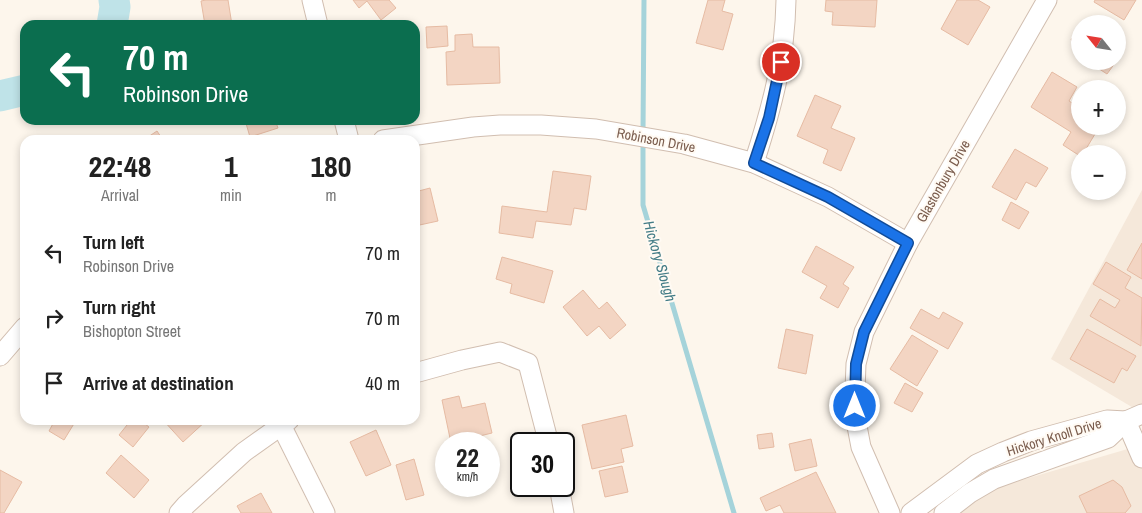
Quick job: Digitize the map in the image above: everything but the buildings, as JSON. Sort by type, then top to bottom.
[{"type":"street","points":[[312,0],[317,20]]},
{"type":"street","points":[[754,163],[769,118],[778,77],[786,32],[786,0]]},
{"type":"street","name":"Glastonbury Drive","points":[[890,513],[861,447],[856,421],[856,364],[864,332],[908,243],[1047,0]]},
{"type":"street","name":"Robinson Drive","points":[[417,135],[500,125],[596,128],[684,144],[754,163],[828,197],[908,243]]},
{"type":"street","points":[[0,356],[20,334]]},
{"type":"street","points":[[420,372],[500,352],[528,364],[546,432]]},
{"type":"street","points":[[1134,417],[1142,458]]},
{"type":"street","name":"Hickory Knoll Drive","points":[[911,513],[978,464],[1003,452],[1031,441],[1108,420],[1134,417]]},
{"type":"street","name":"Hickory Knoll Drive","points":[[944,513],[970,493],[994,479],[1108,438],[1134,417]]},
{"type":"street","points":[[179,513],[244,452],[281,425]]},
{"type":"street","points":[[286,425],[325,513]]},
{"type":"street","points":[[561,497],[564,513]]},
{"type":"shaded area","points":[[1142,190],[1142,413],[1051,359]]},
{"type":"shaded area","points":[[1142,431],[1142,513],[954,513],[984,491],[1131,448]]},
{"type":"waterway","points":[[113,20],[114,0]]},
{"type":"waterway","name":"Hickory Slough","points":[[643,133],[644,0]]},
{"type":"waterway","points":[[0,96],[20,91]]},
{"type":"waterway","name":"Hickory Slough","points":[[643,141],[643,205],[734,513]]},
{"type":"route","points":[[781,62],[769,118],[754,163],[828,197],[908,243],[864,332],[856,364],[855,406]]}]
